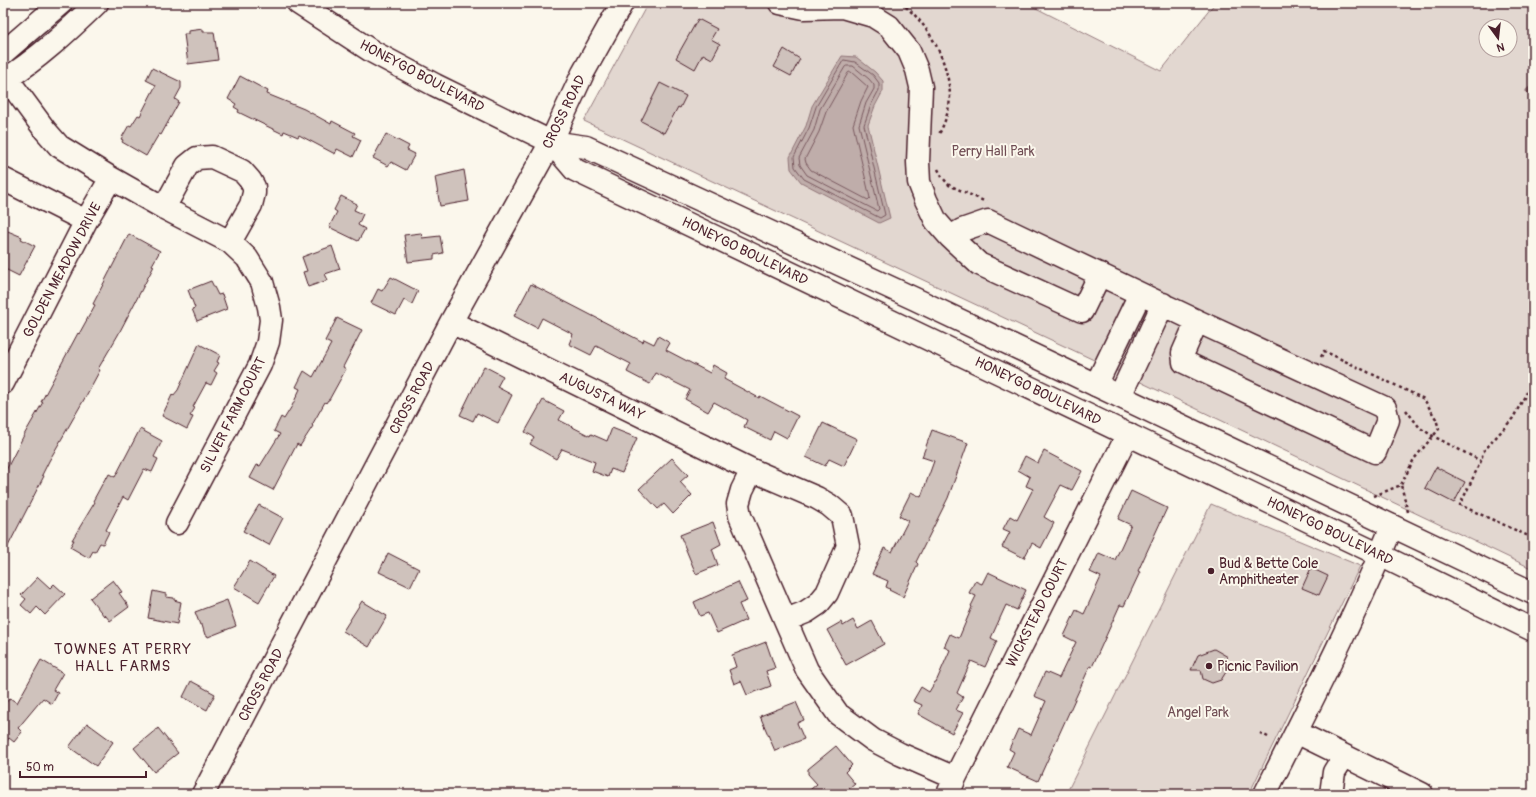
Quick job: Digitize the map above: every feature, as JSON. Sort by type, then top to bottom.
[{"type":"street","points":[[3,52],[61,3]]},
{"type":"street","points":[[4,78],[33,61],[66,33],[97,3]]},
{"type":"street","name":"HONEYGO BOULEVARD","points":[[298,3],[373,52],[435,85],[551,142],[586,147],[915,299],[1120,396],[1400,520],[1533,593]]},
{"type":"street","name":"CROSS ROAD","points":[[203,794],[451,322],[551,142],[583,73],[622,3]]},
{"type":"street","points":[[780,3],[804,8],[842,7],[873,16],[889,26],[909,51],[920,87],[918,162],[919,182],[936,221],[950,237],[979,264],[1082,311],[1100,274]]},
{"type":"street","name":"SILVER FARM COURT","points":[[4,78],[59,146],[164,208],[230,242],[247,258],[262,282],[271,320],[268,342],[260,365],[252,383],[177,523]]},
{"type":"street","name":"HONEYGO BOULEVARD","points":[[551,142],[575,170],[1380,555],[1533,630]]},
{"type":"street","points":[[164,208],[187,166],[197,158],[212,157],[242,171],[254,187],[254,193],[251,205],[230,242]]},
{"type":"street","name":"GOLDEN MEADOW DRIVE","points":[[3,383],[86,221],[111,178]]},
{"type":"street","points":[[3,180],[86,221]]},
{"type":"street","points":[[950,237],[962,230],[988,221],[1197,321],[1386,408],[1388,420],[1375,452],[1184,362],[1182,353],[1197,321]]},
{"type":"street","points":[[1096,385],[1140,294]]},
{"type":"street","points":[[1120,396],[1162,304]]},
{"type":"street","name":"AUGUSTA WAY","points":[[451,322],[752,470],[817,498],[829,505],[842,516],[848,546],[827,593],[818,604],[806,612],[786,620]]},
{"type":"street","name":"WICKSTEAD COURT","points":[[952,786],[1128,434]]},
{"type":"street","points":[[752,470],[742,490],[738,504],[740,516],[807,670],[838,714],[873,740],[900,754],[952,786]]},
{"type":"street","points":[[1265,794],[1380,555],[1400,520]]},
{"type":"street","points":[[1296,732],[1344,756],[1382,786],[1422,794]]},
{"type":"street","points":[[1331,794],[1334,772],[1344,756]]},
{"type":"path","points":[[901,3],[919,21],[933,39],[942,59],[950,97],[946,116],[937,137]]},
{"type":"path","points":[[936,164],[942,177],[949,185],[988,203]]},
{"type":"path","points":[[1318,363],[1324,351],[1424,399],[1436,419],[1439,429],[1414,458],[1401,485],[1400,520]]},
{"type":"path","points":[[1533,381],[1513,418],[1483,452],[1481,461],[1460,505],[1533,538]]},
{"type":"path","points":[[1405,409],[1420,428],[1481,461]]},
{"type":"path","points":[[1373,497],[1401,485]]},
{"type":"path","points":[[1244,567],[1248,569]]},
{"type":"path","points":[[1260,733],[1268,736]]},
{"type":"green space","name":"Perry Hall Park","points":[[648,3],[1026,3],[1161,71],[1215,3],[1533,3],[1533,569],[1111,368],[584,121]]},
{"type":"green space","name":"Angel Park","points":[[1211,504],[1360,566],[1249,794],[1066,794]]},
{"type":"water","points":[[842,56],[856,57],[875,72],[883,81],[883,91],[875,106],[868,125],[890,218],[879,223],[801,182],[791,169],[790,157],[806,126],[812,106]]},
{"type":"building","points":[[698,19],[717,29],[711,39],[720,44],[712,59],[703,54],[695,69],[676,58]]},
{"type":"building","points":[[203,29],[203,32],[214,32],[218,60],[188,64],[184,34],[188,34],[188,31]]},
{"type":"building","points":[[784,49],[800,59],[791,76],[774,67]]},
{"type":"building","points":[[152,68],[181,82],[181,88],[175,99],[179,102],[161,135],[159,134],[146,156],[122,142],[123,140],[121,139],[129,125],[131,126],[138,115],[140,116],[156,85],[146,80]]},
{"type":"building","points":[[240,76],[268,91],[267,94],[304,109],[331,124],[332,121],[355,133],[353,136],[361,140],[353,157],[337,149],[335,154],[299,135],[298,137],[284,131],[283,134],[238,112],[239,110],[234,107],[236,104],[228,99]]},
{"type":"building","points":[[660,83],[686,96],[680,108],[678,107],[664,133],[641,121]]},
{"type":"building","points":[[386,134],[409,146],[407,150],[415,154],[406,170],[391,162],[388,166],[373,158]]},
{"type":"building","points":[[464,170],[469,201],[440,206],[435,177]]},
{"type":"building","points":[[341,196],[357,204],[354,210],[363,214],[358,225],[365,229],[358,241],[329,227],[337,212],[334,210]]},
{"type":"building","points":[[3,229],[22,237],[21,239],[35,246],[19,276],[3,268]]},
{"type":"building","points":[[421,233],[422,238],[440,236],[443,253],[434,255],[434,259],[408,262],[404,235]]},
{"type":"building","points":[[129,234],[160,251],[152,265],[154,266],[118,335],[98,369],[100,370],[49,461],[42,475],[44,476],[3,556],[3,476],[78,333],[79,334],[95,305],[93,304]]},
{"type":"building","points":[[332,246],[340,269],[325,274],[328,280],[308,287],[303,272],[307,271],[302,257]]},
{"type":"building","points":[[391,277],[418,291],[412,304],[404,300],[396,315],[371,303],[378,289],[382,291]]},
{"type":"building","points":[[211,281],[218,295],[222,294],[227,309],[197,321],[192,309],[195,308],[188,290]]},
{"type":"building","points":[[531,284],[643,342],[644,339],[654,344],[658,336],[670,343],[666,350],[710,373],[713,365],[727,373],[724,379],[759,398],[760,396],[798,416],[787,438],[774,431],[770,440],[744,427],[747,420],[714,402],[708,412],[685,399],[690,390],[656,373],[650,384],[627,372],[631,364],[596,346],[591,355],[569,344],[573,334],[542,318],[537,328],[514,316]]},
{"type":"building","points":[[337,318],[362,330],[343,367],[346,369],[329,400],[326,403],[325,402],[312,425],[313,426],[300,446],[297,444],[273,490],[250,478],[257,465],[260,466],[280,434],[274,431],[281,417],[284,419],[292,406],[300,389],[296,387],[304,371],[313,377],[331,344],[325,341]]},
{"type":"building","points":[[199,344],[220,355],[217,362],[219,363],[214,371],[217,373],[211,385],[206,383],[193,407],[195,408],[190,416],[193,417],[187,429],[162,416],[172,395],[173,396],[178,390]]},
{"type":"building","points":[[484,366],[503,376],[497,387],[512,395],[498,423],[477,413],[473,421],[460,415]]},
{"type":"building","points":[[543,400],[564,411],[559,420],[590,436],[591,434],[607,441],[612,428],[637,438],[622,473],[611,469],[608,477],[592,471],[595,462],[562,449],[556,459],[530,444],[534,437],[525,432]]},
{"type":"building","points":[[823,423],[857,439],[844,466],[829,459],[825,466],[806,457]]},
{"type":"building","points":[[140,429],[162,441],[154,457],[158,459],[152,472],[144,469],[128,500],[123,497],[106,530],[109,532],[103,544],[100,543],[95,552],[93,551],[89,558],[70,547],[74,540],[72,540],[95,502],[93,501],[106,477],[107,478],[109,474],[115,477]]},
{"type":"building","points":[[932,430],[968,443],[948,498],[916,562],[918,564],[903,597],[886,587],[888,581],[872,574],[884,548],[892,552],[908,521],[899,516],[911,492],[921,497],[934,461],[922,457]]},
{"type":"building","points":[[1044,451],[1082,471],[1072,490],[1061,485],[1044,517],[1054,523],[1041,548],[1032,543],[1024,558],[1002,547],[1010,532],[1003,529],[1010,516],[1017,520],[1033,489],[1026,486],[1030,477],[1018,470],[1025,456],[1038,463]]},
{"type":"building","points":[[672,458],[688,475],[680,482],[692,495],[673,514],[664,504],[658,509],[639,489]]},
{"type":"building","points":[[1436,467],[1465,482],[1454,503],[1425,488]]},
{"type":"building","points":[[1131,491],[1167,508],[1138,571],[1140,572],[1124,606],[1120,605],[1092,667],[1090,666],[1038,781],[1007,767],[1014,752],[1009,749],[1018,729],[1031,735],[1046,701],[1034,696],[1045,672],[1059,678],[1076,642],[1064,636],[1076,610],[1084,614],[1101,577],[1090,572],[1099,553],[1115,560],[1131,525],[1118,519]]},
{"type":"building","points":[[259,505],[283,518],[269,545],[243,531]]},
{"type":"building","points":[[713,522],[721,544],[712,549],[718,565],[696,574],[680,535]]},
{"type":"building","points":[[388,553],[419,569],[410,587],[379,572]]},
{"type":"building","points":[[250,561],[274,576],[259,602],[234,587]]},
{"type":"building","points":[[1311,568],[1328,576],[1319,595],[1302,588]]},
{"type":"building","points":[[988,572],[1026,590],[1017,610],[1006,605],[991,638],[997,641],[985,667],[971,661],[957,693],[963,697],[956,710],[963,713],[952,733],[918,714],[922,705],[913,701],[921,687],[929,692],[936,682],[950,650],[944,647],[950,634],[959,638],[972,607],[971,606],[976,596],[969,593],[975,581],[982,584]]},
{"type":"building","points":[[38,577],[50,588],[54,584],[65,594],[45,615],[37,607],[31,614],[21,605],[26,599],[21,595]]},
{"type":"building","points":[[113,580],[122,592],[119,593],[129,607],[110,621],[105,615],[104,616],[90,598]]},
{"type":"building","points":[[738,582],[747,601],[739,604],[746,620],[717,633],[708,613],[700,616],[694,602]]},
{"type":"building","points":[[153,591],[166,594],[166,597],[174,598],[174,600],[181,602],[177,624],[148,618]]},
{"type":"building","points":[[227,600],[236,626],[208,637],[205,635],[202,625],[200,625],[195,612]]},
{"type":"building","points":[[362,601],[387,616],[369,647],[343,631]]},
{"type":"building","points":[[853,620],[858,629],[872,621],[884,644],[846,665],[827,630],[841,622],[843,626]]},
{"type":"building","points":[[766,642],[775,668],[766,671],[771,686],[747,695],[741,681],[734,684],[729,670],[736,667],[732,655]]},
{"type":"building","name":"Picnic Pavilion","points":[[1214,649],[1228,657],[1223,661],[1226,672],[1221,680],[1212,683],[1203,679],[1201,670],[1191,670],[1198,655]]},
{"type":"building","points":[[41,660],[63,673],[53,690],[58,693],[52,704],[43,698],[18,728],[22,732],[14,742],[9,738],[3,746],[3,706],[10,698],[17,703]]},
{"type":"building","points":[[191,681],[215,694],[207,710],[183,697]]},
{"type":"building","points":[[796,702],[804,720],[797,723],[804,739],[775,751],[760,716]]},
{"type":"building","points":[[87,723],[113,742],[96,766],[69,747]]},
{"type":"building","points":[[158,728],[178,753],[154,772],[134,748]]},
{"type":"building","points":[[836,746],[852,765],[845,772],[855,784],[843,794],[805,794],[817,784],[808,774],[808,769]]},
{"type":"waterway","points":[[1528,91],[1533,87]]},
{"type":"place","name":"Bud & Bette Cole Amphitheater","points":[[1211,571]]},
{"type":"place","name":"Picnic Pavilion","points":[[1209,666]]},
{"type":"district","name":"TOWNES AT PERRY HALL FARMS","points":[[123,658]]}]
